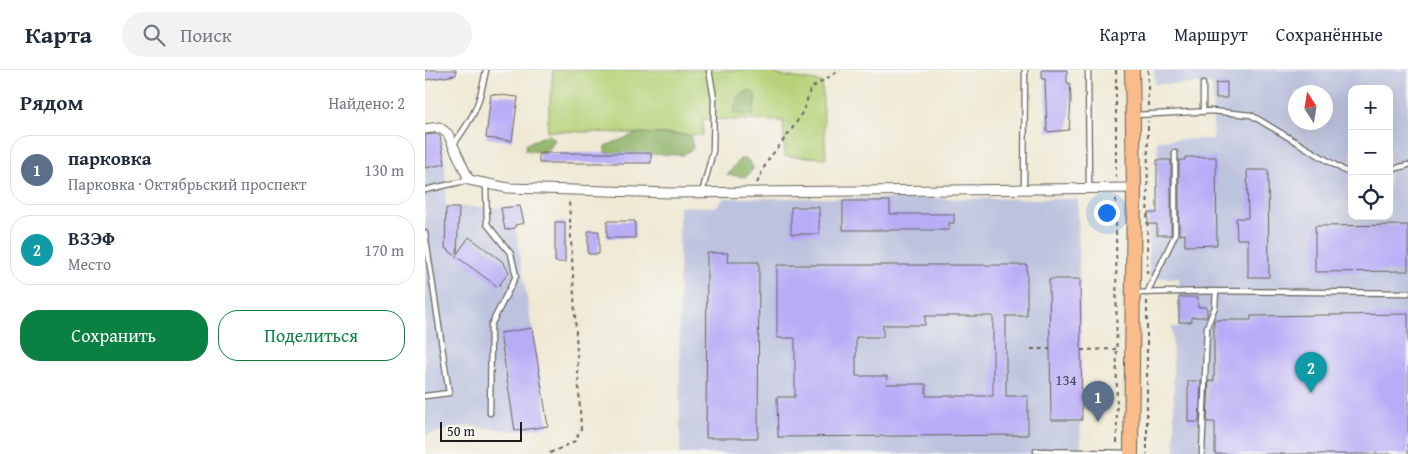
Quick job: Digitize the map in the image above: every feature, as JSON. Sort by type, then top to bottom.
[{"type":"main road","points":[[1131,453],[1140,293],[1134,188],[1132,70]]},
{"type":"street","points":[[425,129],[439,127],[448,134],[469,180],[508,188],[702,193],[1134,188]]},
{"type":"lane","points":[[453,145],[472,119],[480,102],[486,70]]},
{"type":"lane","points":[[702,193],[713,151],[714,98],[709,70]]},
{"type":"lane","points":[[1024,189],[1025,70]]},
{"type":"lane","points":[[1088,70],[1089,188]]},
{"type":"lane","points":[[1203,84],[1203,112]]},
{"type":"lane","points":[[1132,116],[1203,112],[1251,115],[1348,172]]},
{"type":"lane","points":[[1140,293],[1175,235],[1175,153]]},
{"type":"lane","points":[[1393,169],[1408,165]]},
{"type":"lane","points":[[425,190],[469,180]]},
{"type":"lane","points":[[486,183],[487,224],[511,254],[516,276],[491,325],[490,413]]},
{"type":"lane","points":[[425,233],[449,393],[425,396]]},
{"type":"lane","points":[[1140,293],[1216,291],[1408,293]]},
{"type":"lane","points":[[1202,454],[1207,327],[1215,307],[1216,291]]},
{"type":"lane","points":[[1036,451],[1131,453]]},
{"type":"path","points":[[752,192],[768,160],[792,132],[806,106],[809,89],[840,70]]},
{"type":"path","points":[[1116,70],[1117,452]]},
{"type":"path","points":[[1147,454],[1140,293],[1148,115],[1148,70]]},
{"type":"path","points":[[550,453],[575,441],[581,429],[568,190]]},
{"type":"path","points":[[1031,349],[1050,349]]},
{"type":"path","points":[[1081,350],[1116,349]]},
{"type":"shaded area","points":[[1154,70],[1408,70],[1408,454],[1175,454],[1172,327],[1179,327],[1179,278],[1149,278],[1148,213],[1157,213],[1157,140],[1213,139],[1212,84],[1155,84]]},
{"type":"shaded area","points":[[439,131],[445,164],[446,207],[512,207],[548,426],[515,431],[468,426],[425,435],[425,133]]},
{"type":"shaded area","points":[[724,198],[1078,199],[1081,454],[680,454],[679,206],[716,207]]},
{"type":"green space","points":[[553,70],[777,70],[777,75],[822,82],[826,158],[785,156],[783,121],[703,119],[703,135],[547,131]]},
{"type":"green space","points":[[751,90],[756,96],[753,116],[733,113],[738,96]]},
{"type":"green space","points":[[638,133],[690,135],[693,148],[683,155],[605,153],[605,146]]},
{"type":"green space","points":[[549,134],[555,140],[545,153],[525,150],[526,144]]},
{"type":"green space","points":[[740,159],[747,159],[754,168],[746,177],[727,175]]},
{"type":"building","points":[[425,70],[456,70],[456,75],[425,80]]},
{"type":"building","points":[[1042,70],[1067,70],[1067,83],[1070,83],[1071,99],[1069,130],[1047,132],[1045,79],[1042,79]]},
{"type":"building","points":[[1227,82],[1227,98],[1216,98],[1216,83]]},
{"type":"building","points":[[491,94],[518,97],[512,141],[486,138]]},
{"type":"building","points":[[437,134],[440,136],[445,164],[425,168],[425,135]]},
{"type":"building","points":[[539,153],[651,153],[651,163],[539,163]]},
{"type":"building","points":[[1185,157],[1216,157],[1217,245],[1185,246],[1185,234],[1179,235],[1179,160],[1185,160]]},
{"type":"building","points":[[1157,160],[1171,160],[1171,235],[1157,235],[1157,224],[1148,224],[1148,213],[1157,213]]},
{"type":"building","points":[[1247,170],[1268,170],[1269,277],[1248,277],[1248,239],[1237,239],[1236,218],[1248,218]]},
{"type":"building","points":[[843,201],[890,201],[890,214],[954,214],[954,223],[949,223],[949,230],[843,230]]},
{"type":"building","points":[[520,206],[524,223],[515,225],[515,228],[505,230],[501,208]]},
{"type":"building","points":[[791,207],[819,207],[819,234],[791,234]]},
{"type":"building","points":[[446,208],[459,208],[457,254],[469,237],[502,261],[509,272],[498,287],[445,248]]},
{"type":"building","points":[[607,221],[635,221],[635,238],[607,238]]},
{"type":"building","points":[[555,222],[565,222],[565,262],[555,262]]},
{"type":"building","points":[[1408,225],[1408,271],[1315,272],[1315,226]]},
{"type":"building","points":[[588,231],[599,231],[599,254],[588,254]]},
{"type":"building","points":[[707,253],[728,253],[727,262],[759,262],[758,438],[706,438]]},
{"type":"building","points":[[777,265],[1027,265],[1027,316],[1006,316],[1006,396],[1028,396],[1028,435],[778,437],[777,397],[795,397],[795,338],[777,338]],"holes":[[[925,316],[993,316],[993,396],[926,396],[926,384],[886,384],[887,376],[856,376],[856,337],[883,337],[883,325],[925,325]]]},
{"type":"building","points":[[1049,279],[1080,279],[1082,420],[1051,420]]},
{"type":"building","points":[[1179,297],[1198,297],[1198,307],[1207,307],[1207,317],[1191,317],[1191,322],[1179,322]]},
{"type":"building","points":[[1408,314],[1408,454],[1215,454],[1215,422],[1207,422],[1209,381],[1214,381],[1214,320],[1251,320],[1251,316]]},
{"type":"building","points":[[532,328],[548,426],[515,431],[500,333]]},
{"type":"building","points":[[1188,381],[1201,381],[1199,422],[1188,422]]},
{"type":"place","name":"ВЗЭФ","points":[[1311,393]]},
{"type":"place","name":"парковка","points":[[1098,422]]}]
